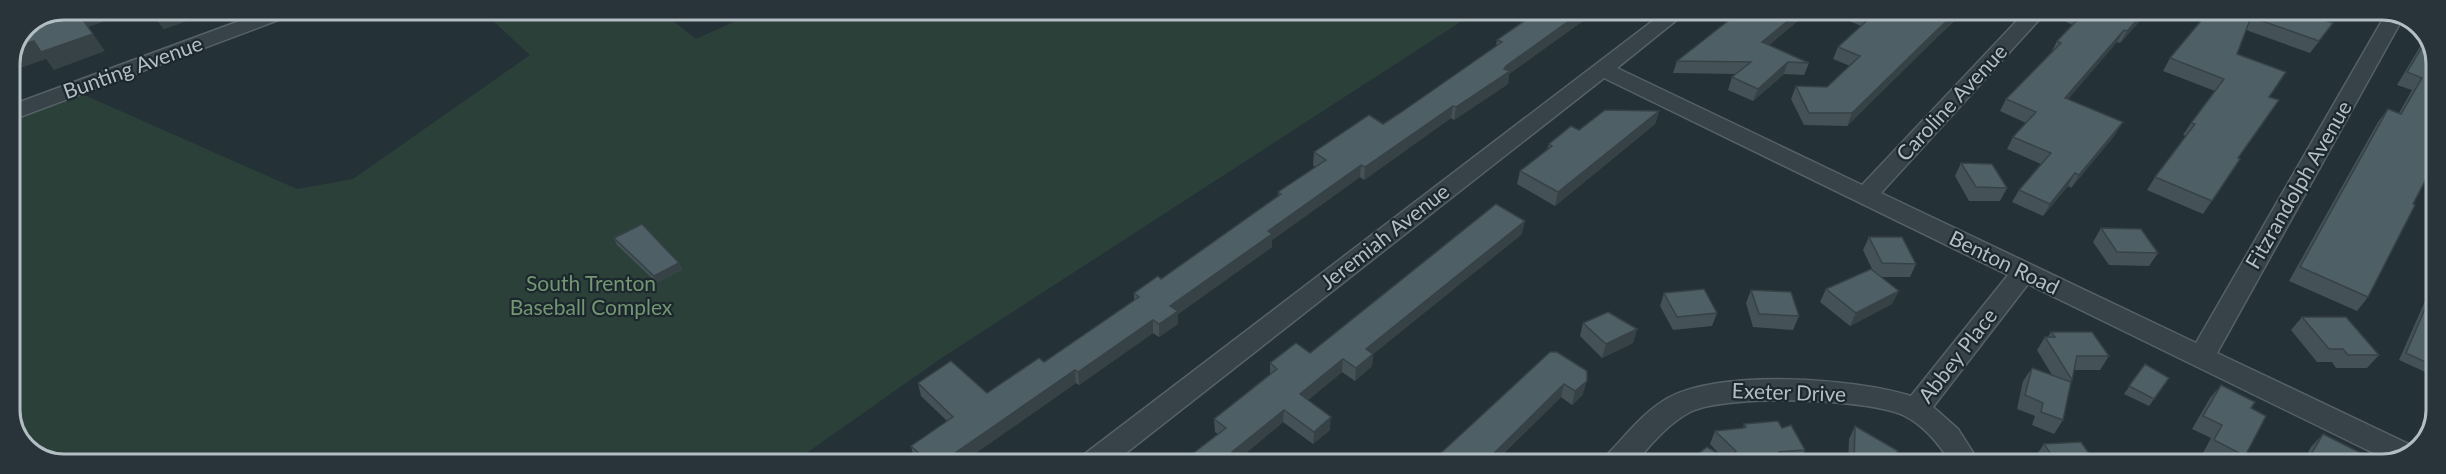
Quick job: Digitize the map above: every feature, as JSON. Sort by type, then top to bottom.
[{"type":"street","name":"Bunting Avenue","points":[[20,110],[261,20]]},
{"type":"street","name":"Jeremiah Avenue","points":[[1105,454],[1666,20]]},
{"type":"street","name":"Caroline Avenue","points":[[1865,196],[2029,20]]},
{"type":"street","name":"Fitzrandolph Avenue","points":[[2201,357],[2392,20]]},
{"type":"street","name":"Benton Road","points":[[1602,69],[2398,452]]},
{"type":"street","name":"Abbey Place","points":[[1961,454],[1950,436],[1936,422],[1916,409],[2024,272]]},
{"type":"street","name":"Exeter Drive","points":[[1627,454],[1660,419],[1679,405],[1705,394],[1734,390],[1870,396],[1892,399],[1916,409]]},
{"type":"green space","name":"South Trenton Baseball Complex","points":[[492,20],[672,20],[696,39],[738,20],[1464,20],[940,359],[805,454],[55,454],[41,449],[30,440],[20,419],[20,102],[64,86],[297,189],[353,179],[530,55]]},
{"type":"building","points":[[55,20],[83,20],[93,34],[41,52],[34,41],[24,45],[32,32]]},
{"type":"building","points":[[1526,20],[1570,20],[1506,66],[1504,69],[1510,71],[1456,107],[1453,106],[1365,167],[1361,165],[1268,231],[1272,234],[1170,306],[1178,311],[1159,324],[1153,320],[1078,372],[1075,370],[953,454],[920,454],[911,446],[953,417],[918,383],[951,361],[987,393],[1039,358],[1044,362],[1139,297],[1134,293],[1158,276],[1161,279],[1281,194],[1278,192],[1326,160],[1314,152],[1369,115],[1383,124],[1502,42],[1497,40]]},
{"type":"building","points":[[1729,20],[1789,20],[1762,42],[1809,63],[1788,62],[1758,89],[1732,77],[1751,62],[1677,61]]},
{"type":"building","points":[[1868,20],[1948,20],[1852,113],[1809,113],[1796,86],[1827,87],[1860,56],[1838,47]]},
{"type":"building","points":[[2077,20],[2137,20],[2127,31],[2124,30],[2065,98],[2123,122],[2079,175],[2075,173],[2050,204],[2019,190],[2051,153],[2013,137],[2036,112],[2006,99],[2061,43],[2057,41]]},
{"type":"building","points":[[2202,20],[2250,20],[2237,54],[2286,72],[2269,97],[2279,100],[2238,158],[2240,159],[2212,201],[2155,177],[2195,124],[2191,123],[2224,79],[2170,58]]},
{"type":"building","points":[[2260,20],[2324,20],[2333,23],[2319,41]]},
{"type":"building","points":[[2423,46],[2426,60],[2426,179],[2368,297],[2300,267],[2388,109],[2401,114],[2422,78],[2407,72]]},
{"type":"building","points":[[1605,110],[1659,111],[1558,192],[1520,171],[1552,146],[1549,144],[1571,126],[1579,130]]},
{"type":"building","points":[[1961,163],[1992,164],[2007,188],[1976,187]]},
{"type":"building","points":[[1496,204],[1525,221],[1366,349],[1373,354],[1356,368],[1343,359],[1300,394],[1331,417],[1314,432],[1284,410],[1232,452],[1235,454],[1192,454],[1226,428],[1214,419],[1277,369],[1270,363],[1296,343],[1310,353]]},
{"type":"building","points":[[642,224],[679,263],[654,276],[614,238]]},
{"type":"building","points":[[2101,228],[2141,229],[2158,253],[2117,252]]},
{"type":"building","points":[[1869,237],[1902,237],[1916,264],[1882,263]]},
{"type":"building","points":[[1871,269],[1899,291],[1856,313],[1826,289]]},
{"type":"building","points":[[1704,289],[1717,313],[1677,317],[1664,293]]},
{"type":"building","points":[[1751,290],[1791,292],[1799,316],[1759,314]]},
{"type":"building","points":[[2426,306],[2426,362],[2406,353]]},
{"type":"building","points":[[1608,312],[1637,329],[1606,344],[1583,323]]},
{"type":"building","points":[[2302,317],[2346,317],[2379,355],[2348,355],[2343,349],[2329,349]]},
{"type":"building","points":[[2051,332],[2092,332],[2109,356],[2077,356],[2072,380],[2045,337],[2055,337]]},
{"type":"building","points":[[1550,352],[1557,352],[1587,371],[1587,381],[1575,391],[1564,384],[1493,454],[1440,454]]},
{"type":"building","points":[[2145,364],[2169,378],[2154,399],[2129,386]]},
{"type":"building","points":[[2032,368],[2071,382],[2063,420],[2041,412],[2043,403],[2025,395]]},
{"type":"building","points":[[2221,385],[2255,402],[2251,408],[2266,416],[2246,454],[2241,454],[2214,440],[2222,425],[2203,416]]},
{"type":"building","points":[[1778,421],[1782,428],[1791,425],[1805,450],[1779,452],[1780,454],[1734,454],[1736,451],[1715,431],[1743,428],[1746,427],[1744,424]]},
{"type":"building","points":[[1855,426],[1898,451],[1895,454],[1854,454]]},
{"type":"building","points":[[2323,434],[2361,453],[2360,454],[2311,454]]},
{"type":"building","points":[[2081,442],[2089,454],[2051,454],[2044,444]]},
{"type":"building","points":[[1707,447],[1719,454],[1698,454]]}]
